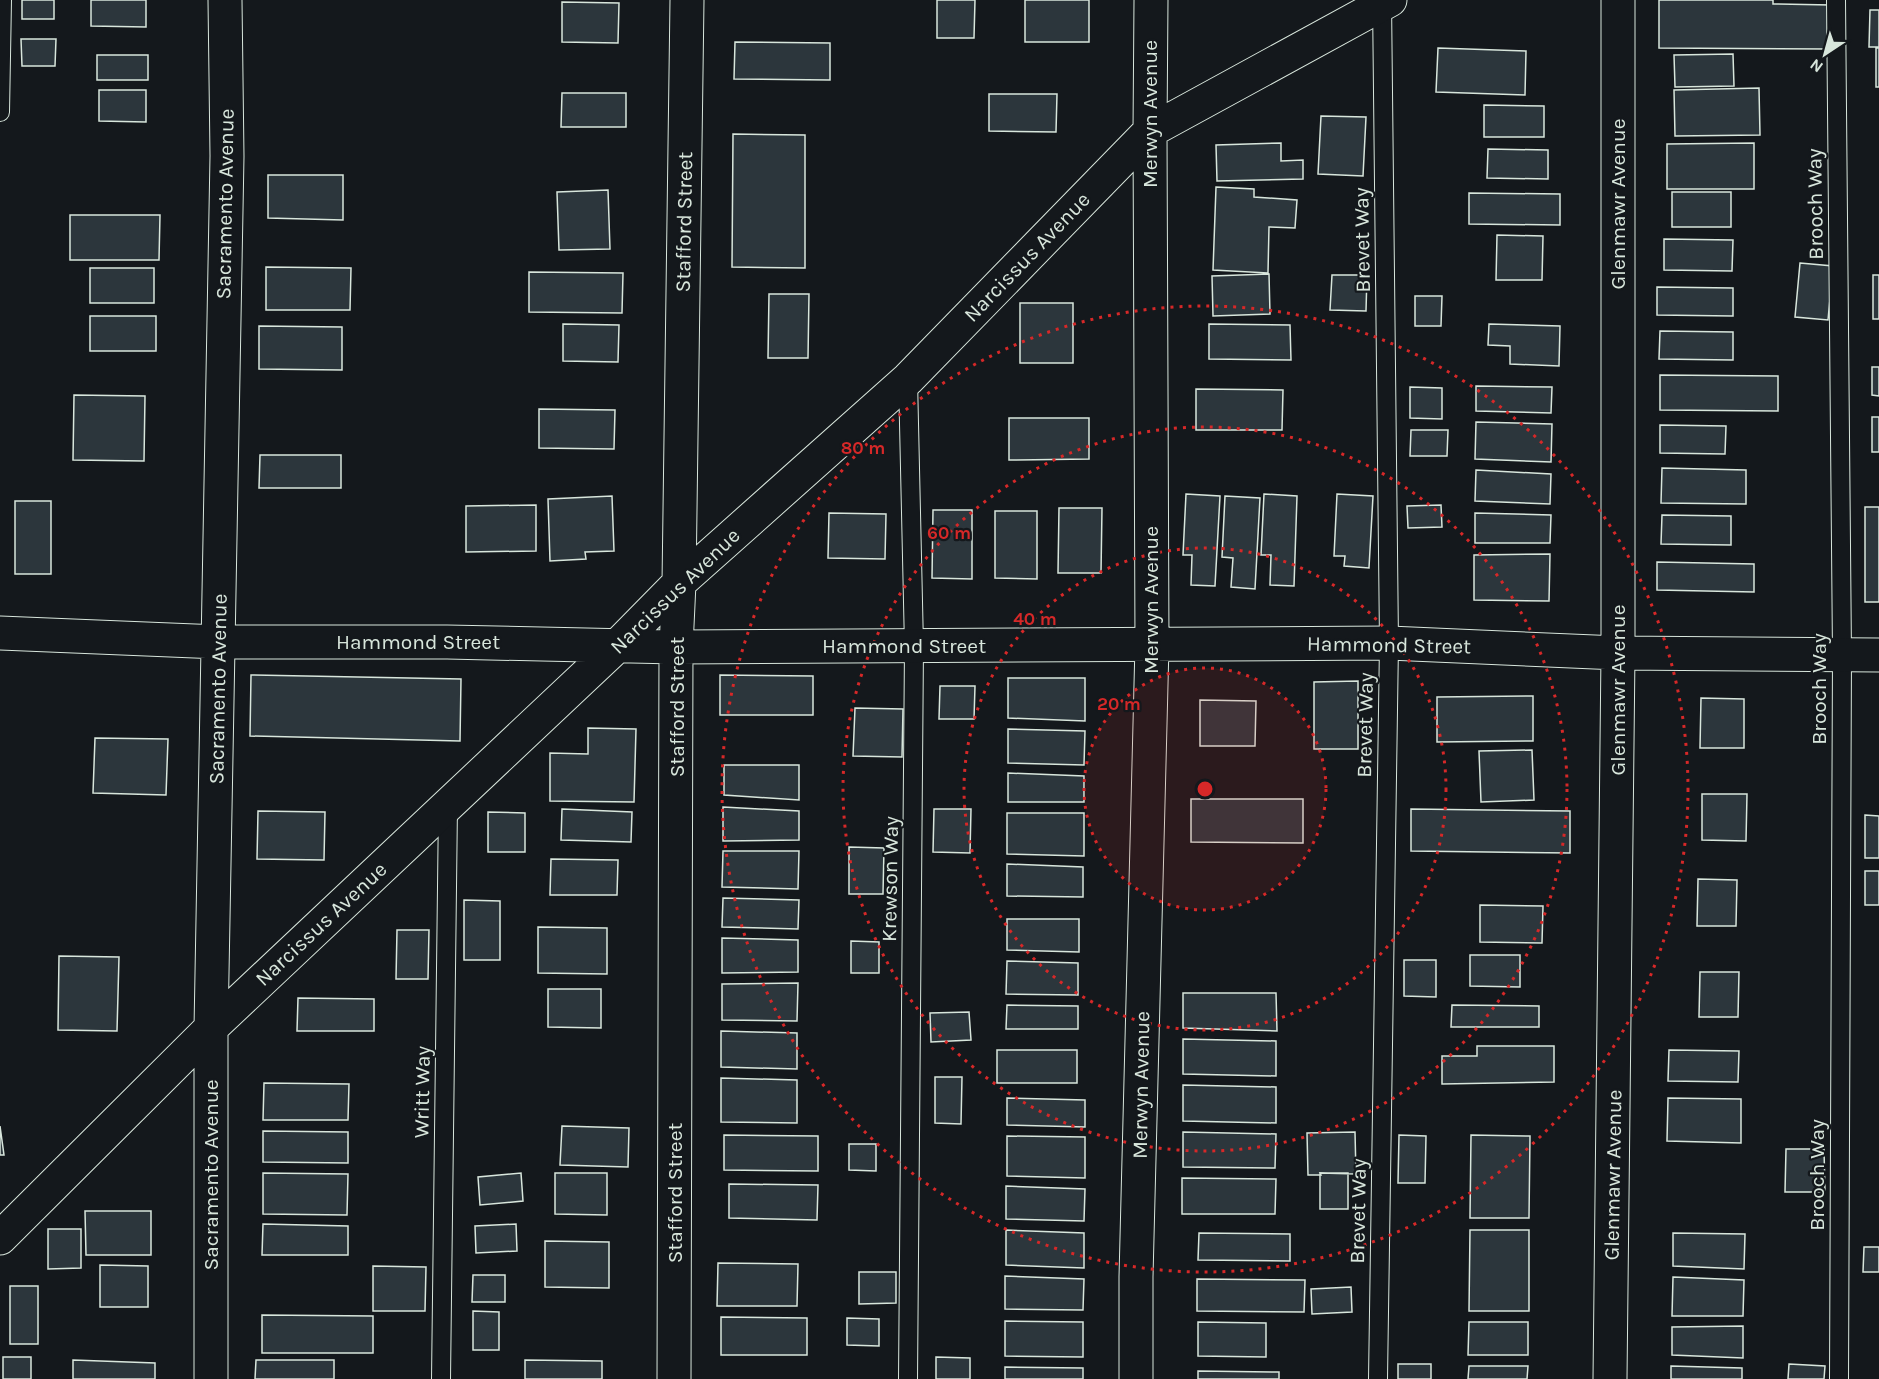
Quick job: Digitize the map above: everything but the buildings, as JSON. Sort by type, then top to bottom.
[{"type":"street","name":"Sacramento Avenue","points":[[211,1379],[211,1028],[227,156],[225,0]]},
{"type":"street","name":"Stafford Street","points":[[674,1379],[676,647],[679,583],[687,0]]},
{"type":"street","name":"Merwyn Avenue","points":[[1136,1379],[1136,1277],[1152,645],[1151,0]]},
{"type":"street","name":"Glenmawr Avenue","points":[[1610,1379],[1618,653],[1618,0]]},
{"type":"street","name":"Narcissus Avenue","points":[[0,1238],[211,1028],[618,645],[679,583],[909,379],[1150,131],[1384,1]]},
{"type":"street","name":"Hammond Street","points":[[0,633],[219,642],[447,642],[676,647],[1389,642],[1618,653],[1879,656]]},
{"type":"lane","points":[[0,112],[2,0]]},
{"type":"lane","name":"Brooch Way","points":[[1836,0],[1842,655],[1839,1379]]},
{"type":"lane","name":"Brevet Way","points":[[1378,1379],[1389,642],[1384,1]]},
{"type":"lane","name":"Krewson Way","points":[[908,1379],[915,646],[909,379]]},
{"type":"lane","name":"Writt Way","points":[[441,1379],[448,805]]}]
